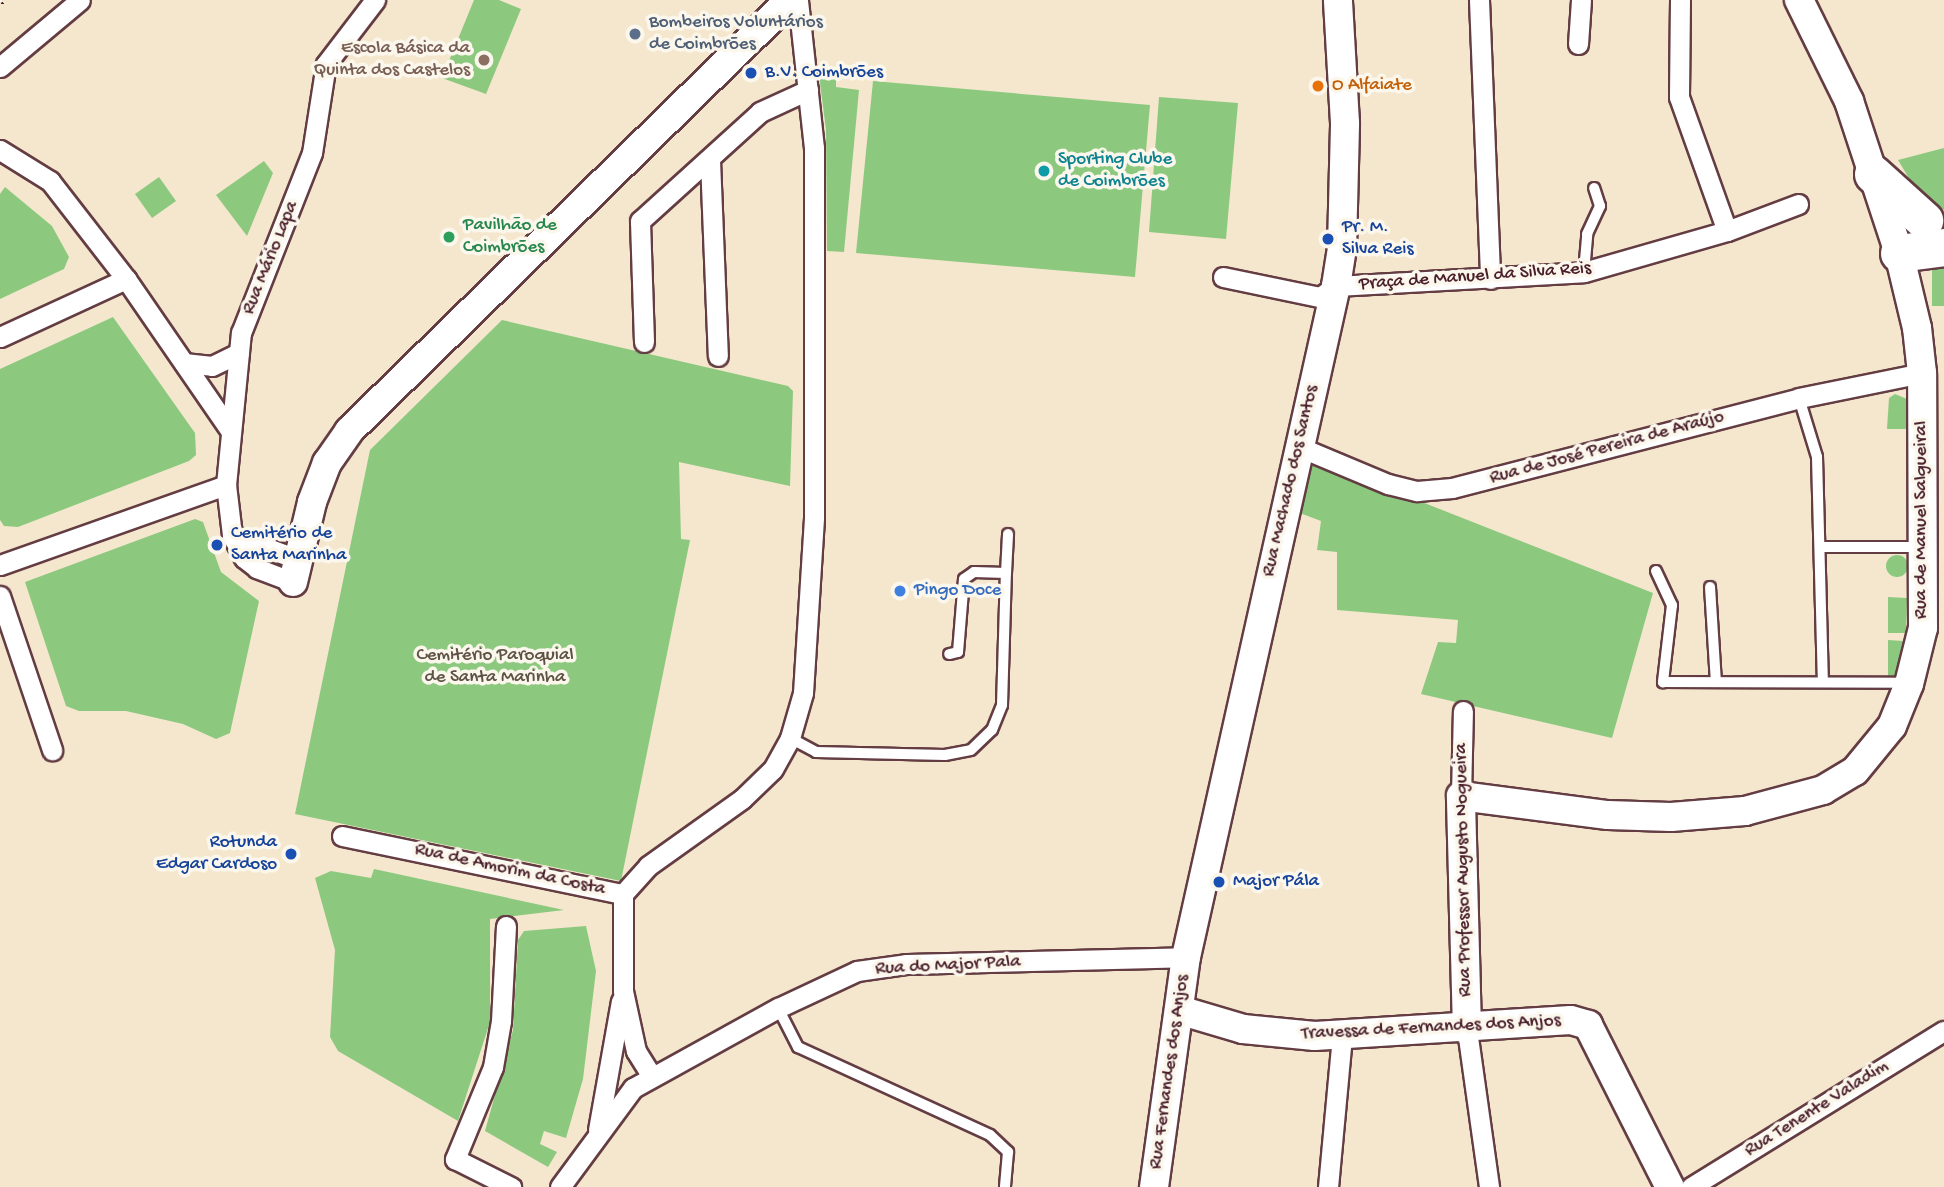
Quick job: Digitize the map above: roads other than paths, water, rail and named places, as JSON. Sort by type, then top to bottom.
[{"type":"highway","points":[[1875,182],[1920,234]]},
{"type":"street","points":[[0,66],[80,0]]},
{"type":"street","name":"Rua Mário Lapa","points":[[295,570],[232,535],[226,485],[229,429],[241,333],[312,153],[326,64],[375,0]]},
{"type":"street","points":[[295,570],[327,463],[349,431],[790,0]]},
{"type":"street","points":[[623,894],[648,866],[741,799],[773,769],[790,738],[803,693],[814,517],[814,148],[798,0]]},
{"type":"street","name":"Rua Machado dos Santos","points":[[1186,957],[1297,446],[1336,286],[1342,248],[1345,124],[1338,0]]},
{"type":"street","points":[[1479,0],[1490,279]]},
{"type":"street","points":[[1578,44],[1581,0]]},
{"type":"street","points":[[1680,0],[1679,97],[1727,231]]},
{"type":"street","points":[[1799,0],[1849,101],[1875,182]]},
{"type":"street","points":[[643,342],[640,221],[760,112],[808,90]]},
{"type":"street","points":[[0,150],[50,181],[126,279],[229,429]]},
{"type":"street","points":[[710,160],[719,356]]},
{"type":"street","name":"Praça de Manuel da Silva Reis","points":[[1223,277],[1320,297],[1336,286],[1584,272],[1727,231],[1798,204]]},
{"type":"street","name":"Rua de Manuel Salgueiral","points":[[1461,796],[1608,815],[1671,817],[1745,811],[1823,790],[1855,771],[1892,726],[1909,684],[1923,628],[1922,373],[1917,328],[1920,234]]},
{"type":"street","points":[[0,337],[126,279]]},
{"type":"street","points":[[184,363],[212,366],[239,353]]},
{"type":"street","name":"Rua de José Pereira de Araújo","points":[[1297,446],[1388,484],[1418,491],[1452,488],[1799,398],[1922,373]]},
{"type":"street","points":[[0,565],[226,485]]},
{"type":"street","points":[[0,596],[52,750]]},
{"type":"street","name":"Rua Professor Augusto Nogueira","points":[[1463,711],[1461,796],[1467,1030]]},
{"type":"street","name":"Rua de Amorim da Costa","points":[[342,836],[623,894],[623,991],[598,1135]]},
{"type":"street","points":[[506,926],[501,1021],[493,1067],[456,1159],[511,1187]]},
{"type":"street","name":"Rua do Major Pala","points":[[560,1187],[633,1088],[778,1008],[858,971],[906,964],[1186,957]]},
{"type":"street","name":"Rua Fernandes dos Anjos","points":[[1154,1187],[1186,957]]},
{"type":"street","name":"Rua de Amorim da Costa","points":[[623,991],[636,1051],[651,1076]]},
{"type":"street","name":"Travessa de Fernandes dos Anjos","points":[[1179,1010],[1279,1034],[1342,1035],[1467,1030],[1571,1020],[1588,1025],[1670,1187]]},
{"type":"street","points":[[1467,1030],[1489,1187]]},
{"type":"street","name":"Rua Tenente Valadim","points":[[1691,1187],[1944,1031]]},
{"type":"street","points":[[1328,1187],[1342,1035]]},
{"type":"street","points":[[608,1070],[618,1082],[633,1088]]},
{"type":"lane","points":[[1584,272],[1587,234],[1600,205],[1594,188]]},
{"type":"lane","points":[[1799,398],[1817,457],[1822,547],[1823,682]]},
{"type":"lane","points":[[790,738],[816,752],[945,755],[971,750],[992,730],[1002,705],[1007,534]]},
{"type":"lane","points":[[1822,547],[1923,547]]},
{"type":"lane","points":[[1656,571],[1672,605],[1663,682],[1909,684]]},
{"type":"lane","points":[[949,654],[958,652],[964,579],[974,572],[1006,573]]},
{"type":"lane","points":[[1710,587],[1716,682]]},
{"type":"lane","points":[[778,1008],[798,1047],[990,1135],[1008,1152],[1006,1187]]},
{"type":"place","name":"Bombeiros Voluntários de Coimbrões","points":[[635,34]]},
{"type":"place","name":"Escola Básica da Quinta dos Castelos","points":[[484,60]]},
{"type":"place","name":"B.V. Coimbrões","points":[[751,73]]},
{"type":"place","name":"O Alfaiate","points":[[1318,86]]},
{"type":"place","name":"Sporting Clube de Coimbrões","points":[[1044,171]]},
{"type":"place","name":"Pavilhão de Coimbrões","points":[[449,237]]},
{"type":"place","name":"Pr. M. Silva Reis","points":[[1328,239]]},
{"type":"place","name":"Cemitério de Santa Marinha","points":[[217,545]]},
{"type":"place","name":"Pingo Doce","points":[[900,591]]},
{"type":"place","name":"Rotunda Edgar Cardoso","points":[[291,854]]},
{"type":"place","name":"Major Pála","points":[[1219,882]]},
{"type":"park label","name":"Cemitério Paroquial de Santa Marinha","points":[[495,667]]}]
